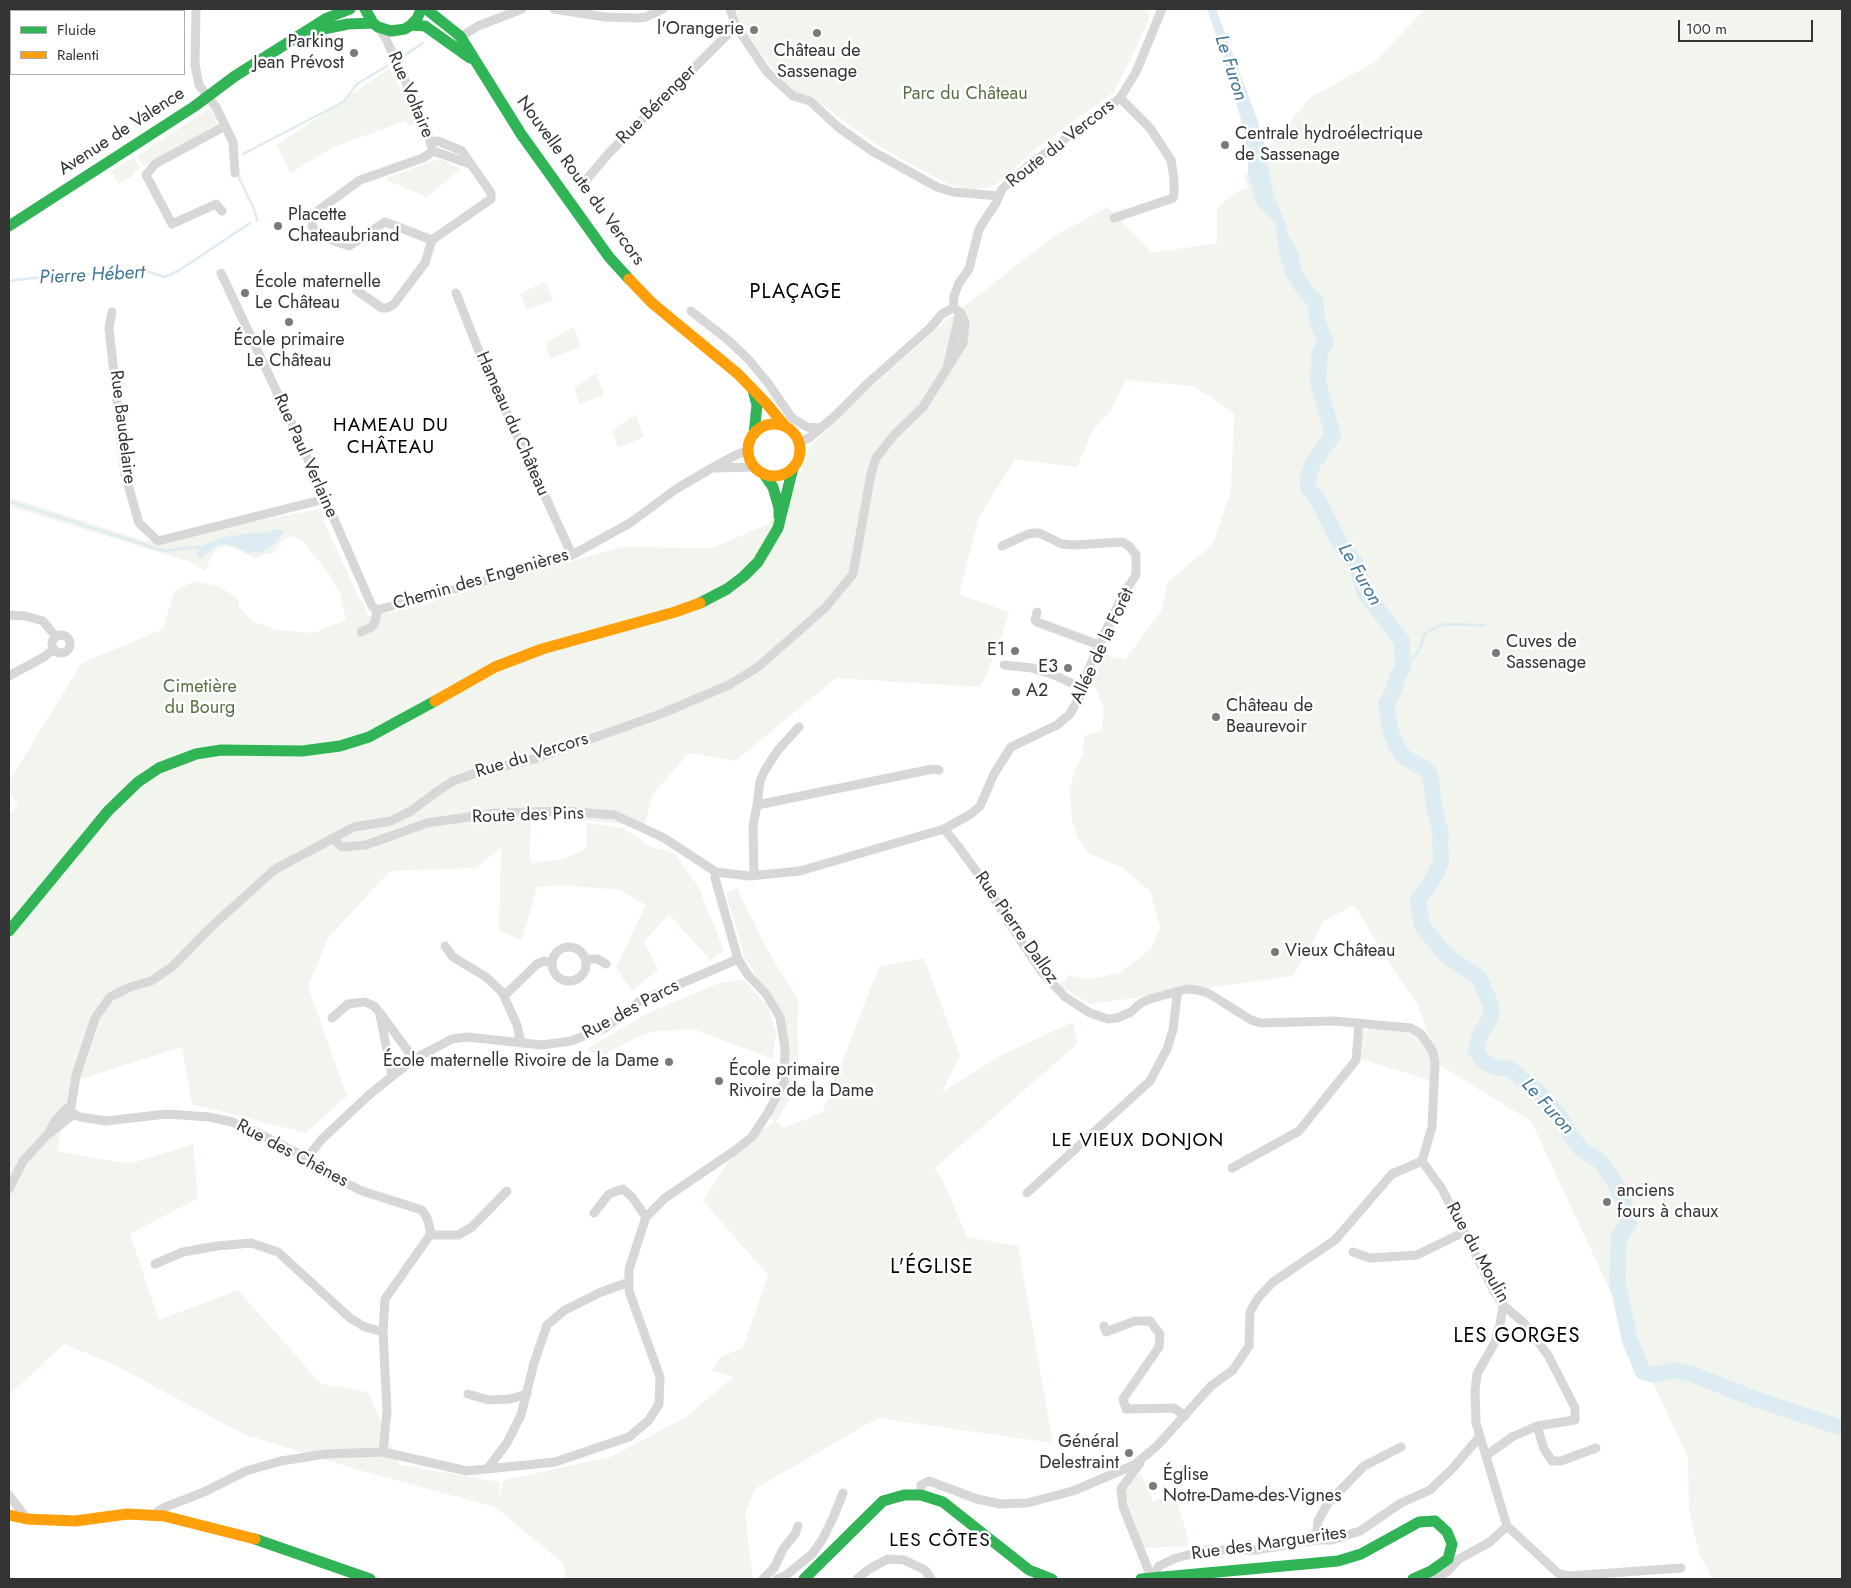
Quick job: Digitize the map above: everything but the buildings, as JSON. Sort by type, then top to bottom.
[{"type":"main road","name":"Avenue de Valence","points":[[9,226],[327,18],[350,9]]},
{"type":"main road","points":[[365,9],[375,25]]},
{"type":"main road","points":[[398,31],[412,25],[421,9]]},
{"type":"main road","name":"Nouvelle Route du Vercors","points":[[426,9],[478,64],[521,134],[609,257],[652,303],[738,374],[785,426]]},
{"type":"main road","name":"Avenue de Valence","points":[[304,34],[340,25],[375,25],[391,31],[398,31]]},
{"type":"main road","name":"Nouvelle Route du Vercors","points":[[412,25],[425,26],[456,40]]},
{"type":"main road","points":[[753,390],[757,405],[754,434],[748,450],[754,467],[764,474],[773,487],[780,508],[778,528]]},
{"type":"main road","points":[[9,931],[108,811],[138,782],[159,768],[196,754],[221,750],[302,751],[340,746],[369,737],[494,667],[542,649],[675,612],[708,600],[727,589],[758,562],[778,528],[793,468],[798,460],[800,451],[799,442],[794,433],[785,426],[774,424],[763,427],[754,434]]},
{"type":"main road","points":[[764,474],[774,476],[784,474],[793,468]]},
{"type":"main road","points":[[804,1579],[883,1501],[904,1495],[921,1495],[943,1502],[1029,1570],[1052,1579]]},
{"type":"main road","points":[[9,1515],[27,1519],[75,1521],[128,1514],[171,1518],[269,1543],[370,1579]]},
{"type":"main road","points":[[1148,1579],[1338,1561],[1361,1554],[1419,1522],[1435,1520],[1447,1532],[1452,1544],[1448,1559],[1431,1571],[1413,1579]]},
{"type":"street","points":[[196,9],[195,64],[200,85],[216,107],[232,142],[235,173]]},
{"type":"street","points":[[456,40],[478,26],[522,9]]},
{"type":"street","points":[[554,9],[606,17],[638,18],[646,17],[663,9]]},
{"type":"street","points":[[730,9],[736,26],[768,72],[792,96],[810,101],[838,127],[872,151],[938,187],[960,193],[998,196]]},
{"type":"street","name":"Route du Vercors","points":[[957,310],[954,296],[958,283],[969,268],[979,229],[996,203],[1002,189],[1016,176],[1120,98],[1136,72],[1162,9]]},
{"type":"street","name":"Rue Voltaire","points":[[375,25],[387,43],[424,122],[432,146],[423,158],[360,180],[315,213],[312,216],[312,226],[320,236],[349,246],[385,222],[432,240]]},
{"type":"street","name":"Rue Bérenger","points":[[581,186],[609,153],[736,26]]},
{"type":"street","name":"Rue Voltaire","points":[[387,43],[398,31]]},
{"type":"street","points":[[1114,218],[1173,198],[1174,192],[1171,160],[1150,128],[1120,98]]},
{"type":"street","points":[[222,211],[216,204],[172,224],[146,175],[155,164],[225,126]]},
{"type":"street","points":[[356,290],[382,308],[387,308],[394,304],[425,264],[432,240],[491,199],[491,193],[462,151],[438,141],[432,146]]},
{"type":"street","name":"Rue Paul Verlaine","points":[[221,273],[299,439],[372,606],[377,610]]},
{"type":"street","name":"Hameau du Château","points":[[456,293],[482,360],[572,555]]},
{"type":"street","points":[[799,442],[808,438],[836,416],[930,328],[942,314],[957,310]]},
{"type":"street","name":"Rue du Vercors","points":[[71,1112],[76,1076],[94,1018],[110,997],[130,987],[151,981],[172,967],[210,928],[274,870],[354,827],[391,820],[405,814],[453,782],[479,772],[534,759],[658,715],[729,685],[758,667],[826,607],[853,574],[871,474],[876,458],[894,435],[923,406],[948,364],[957,310]]},
{"type":"street","points":[[691,311],[728,340],[749,360],[768,383],[792,418],[807,427],[821,428]]},
{"type":"street","name":"Rue Baudelaire","points":[[112,312],[110,328],[125,474],[139,523],[158,541],[325,499]]},
{"type":"street","name":"Chemin des Engenières","points":[[361,632],[372,627],[377,610],[515,573],[572,555],[630,523],[676,489],[748,450]]},
{"type":"street","name":"Chemin des Engenières","points":[[712,468],[754,467]]},
{"type":"street","name":"Allée de la Forêt","points":[[944,829],[980,806],[994,774],[1011,747],[1064,720],[1074,708],[1099,645],[1124,593],[1136,575],[1136,555],[1129,546],[1122,542],[1062,544],[1039,533],[1028,534],[1002,546]]},
{"type":"street","points":[[1037,612],[1035,620],[1037,622],[1099,645]]},
{"type":"street","points":[[9,615],[25,616],[43,621],[56,637]]},
{"type":"street","points":[[60,635],[66,636],[70,640],[70,646],[64,653],[57,652],[54,649],[52,643],[56,637],[60,635]]},
{"type":"street","points":[[9,676],[44,657],[54,649]]},
{"type":"street","points":[[1004,665],[1032,668],[1054,675],[1082,688]]},
{"type":"street","points":[[754,876],[753,826],[760,782],[765,770],[778,750],[799,727]]},
{"type":"street","points":[[757,805],[933,769],[939,770]]},
{"type":"street","name":"Route des Pins","points":[[332,838],[342,847],[366,844],[427,823],[496,813],[562,811],[606,814],[615,815],[664,838],[716,872]]},
{"type":"street","points":[[153,1516],[163,1508],[204,1492],[246,1470],[281,1460],[326,1454],[383,1452],[467,1471],[555,1462],[629,1438],[650,1420],[659,1404],[660,1377],[629,1291],[629,1268],[646,1217],[665,1198],[752,1137],[770,1110],[784,1082],[785,1048],[780,1017],[766,994],[748,975],[738,959],[715,878],[716,872],[754,876],[800,871],[944,829]]},
{"type":"street","name":"Rue Pierre Dalloz","points":[[944,829],[987,886],[1008,923],[1041,971],[1065,997],[1090,1013],[1108,1019],[1123,1016],[1141,1004],[1187,989],[1208,993],[1251,1020],[1261,1023],[1334,1021],[1412,1028],[1421,1034],[1433,1052],[1435,1064],[1432,1127],[1422,1161]]},
{"type":"street","points":[[445,946],[453,956],[486,977],[504,996],[517,1025],[521,1043]]},
{"type":"street","points":[[570,947],[582,953],[585,958],[584,972],[575,980],[562,979],[556,975],[552,962],[558,951],[563,948],[570,947]]},
{"type":"street","points":[[585,958],[597,959],[606,964]]},
{"type":"street","name":"Rue des Parcs","points":[[307,1158],[329,1133],[370,1094],[414,1059],[452,1039],[467,1037],[542,1045],[586,1037],[605,1028],[640,1001],[738,959]]},
{"type":"street","points":[[504,996],[537,964],[544,961],[552,962]]},
{"type":"street","points":[[1027,1194],[1150,1080],[1170,1040],[1177,996],[1175,992]]},
{"type":"street","points":[[332,1018],[348,1004],[365,1002],[374,1006],[414,1059]]},
{"type":"street","points":[[380,1013],[392,1076]]},
{"type":"street","points":[[1232,1168],[1299,1131],[1356,1060],[1359,1024]]},
{"type":"street","points":[[9,1190],[23,1161],[71,1112]]},
{"type":"street","name":"Rue des Chênes","points":[[71,1112],[80,1117],[106,1121],[166,1114],[209,1117],[232,1122],[307,1158],[340,1180],[362,1191],[422,1210],[427,1218],[430,1235]]},
{"type":"street","points":[[1148,1579],[1123,1507],[1121,1490],[1141,1461],[1212,1386],[1230,1373],[1238,1362],[1249,1346],[1250,1312],[1258,1298],[1268,1287],[1335,1240],[1392,1174],[1422,1161]]},
{"type":"street","name":"Rue du Moulin","points":[[1422,1161],[1442,1190],[1502,1305],[1524,1323],[1548,1355],[1575,1408],[1575,1420],[1537,1426]]},
{"type":"street","points":[[594,1213],[609,1194],[623,1189],[632,1197],[646,1217]]},
{"type":"street","points":[[383,1452],[387,1411],[382,1332],[386,1299],[430,1235],[458,1235],[472,1227],[507,1192]]},
{"type":"street","points":[[1354,1252],[1370,1258],[1417,1255],[1464,1232]]},
{"type":"street","points":[[155,1264],[182,1252],[217,1246],[251,1244],[278,1252],[350,1318],[365,1327],[382,1332]]},
{"type":"street","points":[[488,1468],[507,1443],[520,1415],[534,1363],[547,1325],[565,1310],[599,1293],[629,1282]]},
{"type":"street","points":[[1502,1305],[1500,1324],[1495,1342],[1477,1374],[1474,1390],[1476,1422],[1507,1526],[1558,1576],[1681,1568]]},
{"type":"street","points":[[1104,1326],[1106,1332],[1135,1321],[1150,1321],[1160,1334],[1159,1347],[1122,1399],[1126,1409],[1174,1408],[1185,1416]]},
{"type":"street","points":[[468,1394],[488,1400],[527,1394]]},
{"type":"street","points":[[1487,1455],[1512,1437],[1537,1426],[1544,1449],[1552,1460],[1561,1461],[1596,1448]]},
{"type":"street","name":"Rue des Marguerites","points":[[1148,1579],[1159,1566],[1176,1558],[1207,1550],[1256,1550],[1316,1540],[1332,1540],[1360,1531],[1401,1502],[1430,1490],[1453,1468],[1480,1436]]},
{"type":"street","points":[[1316,1540],[1318,1520],[1328,1503],[1364,1466],[1401,1447]]},
{"type":"street","points":[[921,1495],[921,1485],[929,1482],[977,1499],[1001,1504],[1027,1503],[1096,1482],[1128,1469],[1141,1461]]},
{"type":"street","points":[[777,1579],[785,1576],[812,1554],[830,1525],[843,1493]]},
{"type":"street","points":[[9,1495],[27,1519]]},
{"type":"street","points":[[763,1579],[774,1568],[783,1549],[795,1534],[798,1526]]},
{"type":"street","points":[[1434,1579],[1448,1571],[1459,1559],[1490,1542],[1507,1526]]},
{"type":"street","points":[[857,1579],[869,1569],[888,1559],[904,1560],[925,1570],[931,1579]]},
{"type":"green space","name":"Parc du Château","points":[[736,9],[1144,9],[1150,16],[1114,92],[1038,147],[997,184],[968,190],[950,185],[914,166],[877,145],[820,103],[793,91],[780,78],[747,35],[741,26]]},
{"type":"green space","name":"Cimetière du Bourg","points":[[1425,9],[1842,9],[1842,1579],[1713,1579],[1699,1553],[1689,1510],[1688,1458],[1531,1121],[1438,1064],[1418,1005],[1397,975],[1354,905],[1323,922],[1293,976],[1090,1004],[1060,986],[1069,975],[1089,980],[1121,972],[1151,949],[1160,927],[1150,891],[1123,868],[1088,853],[1078,838],[1072,820],[1070,793],[1074,771],[1083,755],[1084,736],[1102,730],[1104,708],[1095,687],[1094,669],[1102,654],[1125,660],[1161,611],[1168,582],[1213,544],[1231,490],[1234,413],[1194,386],[1126,380],[1110,412],[1093,430],[1077,467],[1015,459],[979,517],[959,594],[1009,612],[1000,642],[981,687],[836,678],[735,761],[689,753],[653,794],[644,826],[538,816],[531,822],[529,858],[532,863],[563,859],[586,849],[586,823],[623,828],[651,847],[674,853],[698,886],[724,951],[710,960],[669,914],[644,942],[658,970],[631,991],[616,967],[646,905],[620,890],[564,885],[537,887],[522,940],[499,931],[501,847],[476,868],[390,871],[328,938],[308,987],[347,1096],[306,1133],[192,1104],[182,1047],[71,1082],[57,1151],[129,1164],[193,1144],[198,1198],[130,1234],[159,1320],[238,1290],[321,1384],[368,1392],[400,1465],[500,1482],[497,1502],[504,1480],[611,1457],[686,1417],[733,1377],[712,1371],[720,1357],[743,1348],[768,1275],[703,1201],[728,1162],[764,1128],[775,1122],[770,1118],[787,1083],[780,1011],[745,959],[726,893],[737,888],[769,953],[798,999],[798,1086],[776,1121],[783,1128],[822,1113],[879,967],[924,958],[960,1055],[942,1092],[1002,1055],[1073,1022],[1077,1044],[934,1169],[942,1178],[967,1237],[1018,1246],[1053,1443],[878,1418],[756,1488],[745,1513],[753,1579],[566,1579],[564,1564],[495,1507],[359,1470],[243,1434],[113,1364],[64,1344],[9,1395],[9,815],[18,806],[9,793],[9,781],[82,663],[163,629],[174,592],[194,581],[218,586],[239,599],[239,607],[252,621],[277,630],[313,633],[346,620],[341,595],[329,574],[301,539],[292,536],[282,541],[273,554],[266,553],[255,559],[237,549],[225,546],[217,549],[212,555],[205,571],[190,562],[9,506],[9,497],[145,541],[321,509],[327,516],[322,518],[360,600],[364,602],[368,616],[407,609],[621,547],[712,548],[768,524],[796,485],[809,449],[843,412],[948,319],[1054,236],[1108,207],[1152,253],[1217,243],[1217,208],[1235,193],[1248,187],[1244,177],[1311,97],[1375,62]]},
{"type":"green space","points":[[389,69],[416,123],[408,126],[405,121],[334,147],[290,173],[277,145]]},
{"type":"green space","points":[[210,108],[217,120],[216,125],[144,166],[137,156]]},
{"type":"green space","points":[[134,157],[140,168],[133,173],[134,175],[119,184],[111,171]]},
{"type":"green space","points":[[439,159],[461,169],[427,197],[386,178]]},
{"type":"green space","points":[[546,281],[553,301],[526,309],[520,294]]},
{"type":"green space","points":[[574,327],[581,347],[550,359],[545,343]]},
{"type":"green space","points":[[596,373],[604,395],[579,404],[574,388]]},
{"type":"green space","points":[[636,414],[644,437],[618,448],[612,431]]},
{"type":"green space","points":[[744,980],[767,1005],[776,1032],[773,1059],[693,1029],[657,1031],[639,1036],[604,1055],[589,1052],[587,1049],[646,1014],[719,983]]},
{"type":"green space","points":[[1369,1029],[1399,1030],[1416,1034],[1429,1050],[1432,1081],[1361,1059],[1362,1034]]},
{"type":"green space","points":[[1141,1473],[1153,1502],[1175,1493],[1189,1543],[1187,1546],[1143,1548],[1125,1506],[1124,1489]]},
{"type":"water","points":[[1207,9],[1216,9],[1257,119],[1265,146],[1275,199],[1285,221],[1289,237],[1298,252],[1304,289],[1291,277],[1281,262],[1276,224],[1257,205],[1248,175],[1248,154],[1243,127],[1223,54]]},
{"type":"water","points":[[277,529],[284,532],[272,546],[261,552],[250,553],[227,544],[218,545],[200,559],[197,554],[200,547],[220,538],[263,533]]},
{"type":"waterway","name":"Pierre Hébert","points":[[399,59],[423,43]]},
{"type":"waterway","name":"Pierre Hébert","points":[[243,154],[343,102],[357,84],[387,66]]},
{"type":"waterway","name":"Pierre Hébert","points":[[239,173],[239,178],[254,209],[257,220]]},
{"type":"waterway","name":"Pierre Hébert","points":[[9,281],[147,271],[164,277],[178,271],[250,223]]},
{"type":"waterway","name":"Le Furon","points":[[1292,271],[1315,301],[1317,320],[1326,344],[1320,352],[1318,382],[1333,435],[1313,463],[1308,478],[1308,488],[1318,500],[1339,542],[1355,562],[1365,593],[1402,641],[1403,668],[1386,704],[1391,732],[1396,745],[1404,757],[1429,773],[1434,807],[1440,830],[1441,862],[1433,879],[1418,900],[1422,926],[1448,957],[1479,977],[1492,1009],[1489,1020],[1480,1035],[1476,1051],[1483,1061],[1495,1067],[1510,1069],[1536,1089],[1560,1117],[1582,1150],[1600,1161],[1615,1183],[1626,1207],[1629,1223],[1619,1236],[1617,1280],[1630,1341],[1643,1372],[1655,1375],[1674,1370],[1694,1375],[1758,1400],[1842,1428]]},
{"type":"waterway","name":"Pierre Hébert","points":[[9,501],[164,551],[200,547]]},
{"type":"waterway","points":[[1403,668],[1419,651],[1425,633],[1443,624],[1485,625]]},
{"type":"traffic: fast","points":[[9,226],[195,106],[235,76],[327,18],[350,9]]},
{"type":"traffic: fast","points":[[365,9],[373,23],[378,27],[391,31],[405,29],[411,25],[417,19],[421,9]]},
{"type":"traffic: fast","points":[[426,9],[460,36],[521,134],[609,257],[629,279]]},
{"type":"traffic: fast","points":[[314,31],[348,24],[373,23]]},
{"type":"traffic: fast","points":[[411,25],[425,26],[470,58]]},
{"type":"traffic: fast","points":[[753,390],[757,405],[754,434]]},
{"type":"traffic: fast","points":[[700,603],[727,589],[758,562],[778,528],[793,468]]},
{"type":"traffic: fast","points":[[764,474],[773,487],[779,508],[779,516]]},
{"type":"traffic: fast","points":[[9,931],[108,811],[138,782],[159,768],[196,754],[221,750],[302,751],[340,746],[369,737],[435,701]]},
{"type":"traffic: fast","points":[[804,1579],[883,1501],[904,1495],[921,1495],[943,1502],[1029,1570],[1052,1579]]},
{"type":"traffic: fast","points":[[1141,1579],[1338,1561],[1361,1554],[1419,1522],[1435,1521],[1447,1532],[1452,1544],[1448,1559],[1431,1571],[1413,1579]]},
{"type":"traffic: fast","points":[[255,1539],[370,1579]]},
{"type":"traffic: slow","points":[[629,279],[652,303],[738,374],[785,426]]},
{"type":"traffic: slow","points":[[774,424],[784,426],[792,432],[798,440],[800,450],[798,460],[792,468],[784,474],[774,476],[764,474],[756,468],[750,460],[748,450],[750,440],[756,432],[764,426],[774,424]]},
{"type":"traffic: slow","points":[[435,701],[495,667],[542,649],[675,612],[700,603]]},
{"type":"traffic: slow","points":[[9,1515],[27,1519],[75,1521],[127,1514],[164,1516],[255,1539]]},
{"type":"place","name":"l'Orangerie","points":[[754,30]]},
{"type":"place","name":"Château de Sassenage","points":[[817,33]]},
{"type":"place","name":"Parking Jean Prévost","points":[[354,53]]},
{"type":"place","name":"Centrale hydroélectrique de Sassenage","points":[[1225,145]]},
{"type":"place","name":"Placette Chateaubriand","points":[[278,226]]},
{"type":"place","name":"École maternelle Le Château","points":[[245,293]]},
{"type":"place","name":"École primaire Le Château","points":[[289,322]]},
{"type":"place","name":"E1","points":[[1015,651]]},
{"type":"place","name":"Cuves de Sassenage","points":[[1496,653]]},
{"type":"place","name":"E3","points":[[1068,668]]},
{"type":"place","name":"A2","points":[[1016,692]]},
{"type":"place","name":"Château de Beaurevoir","points":[[1216,717]]},
{"type":"place","name":"Vieux Château","points":[[1275,952]]},
{"type":"place","name":"École maternelle Rivoire de la Dame","points":[[669,1062]]},
{"type":"place","name":"École primaire Rivoire de la Dame","points":[[719,1081]]},
{"type":"place","name":"anciens fours à chaux","points":[[1607,1202]]},
{"type":"place","name":"Général Delestraint","points":[[1129,1453]]},
{"type":"place","name":"Église Notre-Dame-des-Vignes","points":[[1153,1486]]},
{"type":"district","name":"PLAÇAGE","points":[[796,293]]},
{"type":"district","name":"HAMEAU DU CHÂTEAU","points":[[391,437]]},
{"type":"district","name":"LE VIEUX DONJON","points":[[1138,1141]]},
{"type":"district","name":"L'ÉGLISE","points":[[932,1268]]},
{"type":"district","name":"LES GORGES","points":[[1517,1337]]},
{"type":"district","name":"LES CÔTES","points":[[940,1541]]}]
